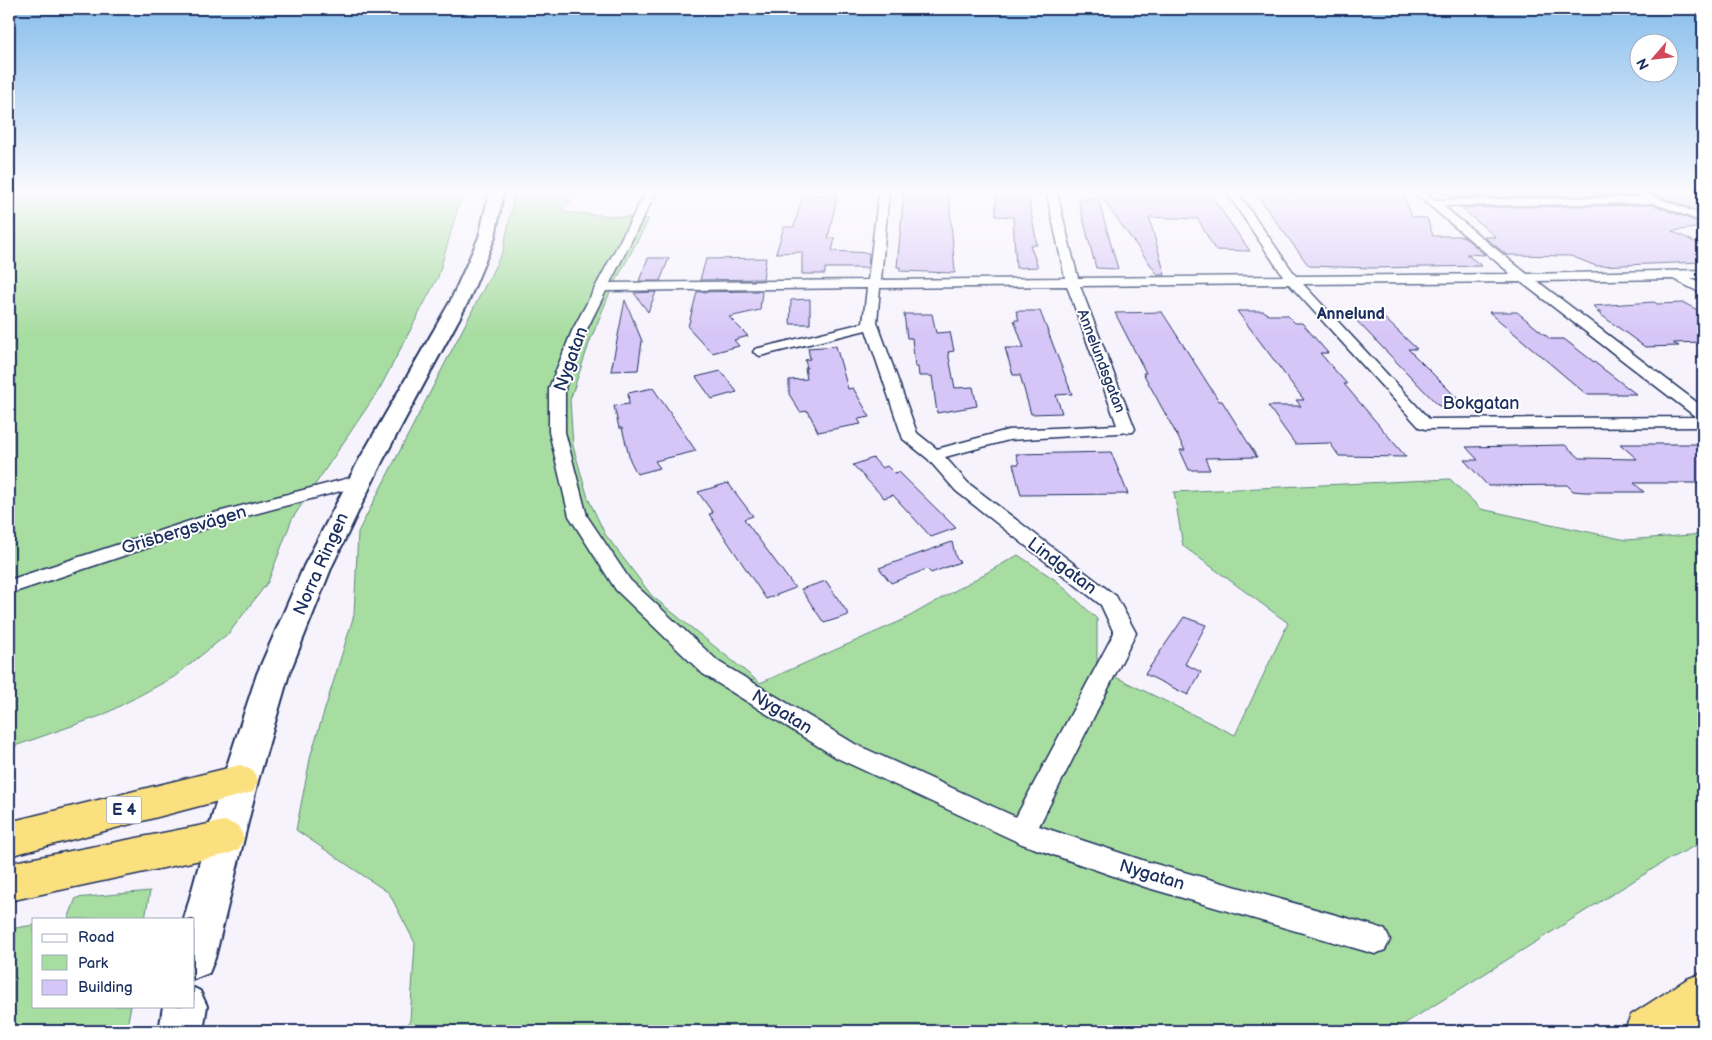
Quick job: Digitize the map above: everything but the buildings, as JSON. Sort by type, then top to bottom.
[{"type":"highway","name":"E 4","points":[[9,839],[240,781]]},
{"type":"highway","points":[[9,882],[224,838]]},
{"type":"highway","points":[[1647,1031],[1703,995]]},
{"type":"main road","name":"Norra Ringen","points":[[195,954],[224,838],[273,674],[318,566],[360,480],[460,302],[486,239]]},
{"type":"main road","points":[[181,1031],[185,1008]]},
{"type":"street","name":"Nygatan","points":[[626,239],[579,331],[556,388],[557,432],[578,516],[624,585],[710,668],[846,751],[1022,832],[1145,874],[1375,940]]},
{"type":"street","name":"Lindgatan","points":[[878,239],[871,325],[909,435],[934,455],[962,487],[1109,601],[1125,633],[1022,832]]},
{"type":"street","name":"Annelundsgatan","points":[[934,455],[1008,435],[1127,429],[1072,282],[1062,239]]},
{"type":"street","name":"Bokgatan","points":[[1263,239],[1292,280],[1425,424],[1703,422]]},
{"type":"street","points":[[1476,239],[1524,278],[1703,415]]},
{"type":"street","points":[[601,287],[1524,278],[1703,274]]},
{"type":"street","points":[[1675,275],[1703,290]]},
{"type":"street","points":[[760,352],[871,325]]},
{"type":"street","name":"Grisbergsvägen","points":[[9,587],[221,517],[360,480]]},
{"type":"green space","points":[[9,239],[449,239],[438,277],[380,388],[292,519],[268,582],[229,633],[174,677],[103,715],[9,748]]},
{"type":"green space","points":[[506,239],[639,239],[611,290],[590,341],[570,400],[573,446],[588,498],[605,534],[652,596],[760,683],[903,620],[1018,555],[1057,581],[1097,619],[1097,668],[1235,735],[1288,623],[1183,546],[1174,492],[1450,479],[1481,509],[1626,540],[1703,534],[1703,842],[1667,860],[1393,1031],[405,1031],[410,1020],[415,943],[389,893],[296,830],[311,754],[354,615],[358,532],[503,251]]},
{"type":"green space","points":[[150,891],[145,918],[68,918],[76,898]]},
{"type":"green space","points":[[32,925],[32,1008],[131,1008],[126,1031],[9,1031],[9,929]]},
{"type":"district","name":"Annelund","points":[[1351,314]]}]
